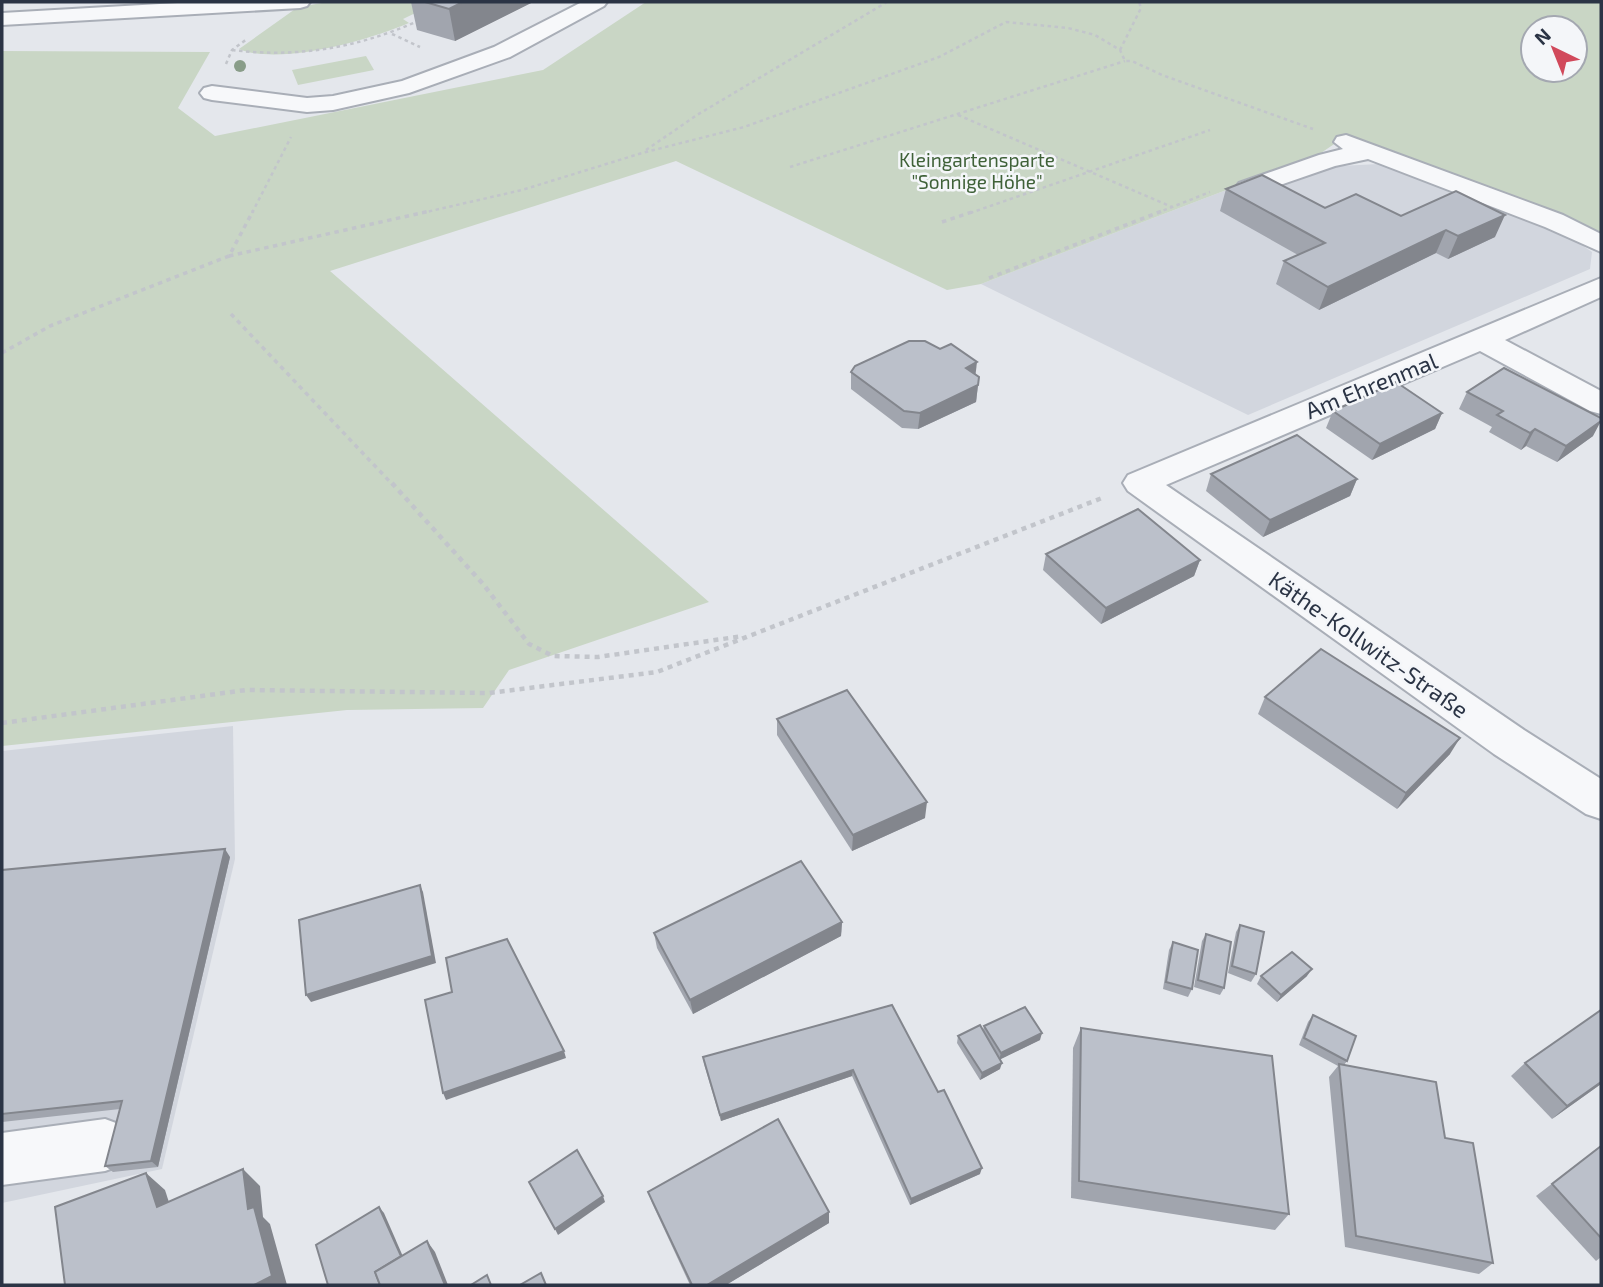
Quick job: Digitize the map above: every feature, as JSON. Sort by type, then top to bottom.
[{"type":"street","points":[[2,19],[300,2]]},
{"type":"street","points":[[212,93],[307,105],[372,95],[455,71],[502,52],[597,2]]},
{"type":"street","points":[[1346,142],[1554,221],[1601,244]]},
{"type":"street","points":[[1248,188],[1328,160],[1370,151]]},
{"type":"street","name":"Am Ehrenmal","points":[[1140,483],[1482,340],[1601,286]]},
{"type":"street","points":[[1482,340],[1601,404]]},
{"type":"street","name":"Käthe-Kollwitz-Straße","points":[[1140,483],[1509,742],[1601,802]]},
{"type":"street","points":[[2,1159],[104,1145]]},
{"type":"path","points":[[642,153],[697,114],[887,2]]},
{"type":"path","points":[[1120,50],[1141,8],[1139,2]]},
{"type":"path","points":[[232,50],[265,55],[326,51],[392,34],[424,18]]},
{"type":"path","points":[[2,353],[50,326],[229,256],[522,190],[642,153],[744,127],[939,57],[1006,22],[1077,30],[1096,35],[1120,50],[1125,61]]},
{"type":"path","points":[[790,167],[1125,61],[1132,61],[1162,75],[1346,142]]},
{"type":"path","points":[[229,256],[307,105]]},
{"type":"path","points":[[957,115],[1172,207]]},
{"type":"path","points":[[942,222],[1210,130]]},
{"type":"path","points":[[989,278],[1272,169],[1284,175]]},
{"type":"path","points":[[231,314],[438,534],[483,584],[529,644],[554,656],[598,657],[754,634]]},
{"type":"path","points":[[2,723],[108,711],[246,690],[501,691],[657,672],[1140,483]]},
{"type":"shaded area","points":[[1318,155],[1339,166],[1379,164],[1406,169],[1443,184],[1449,192],[1491,213],[1504,212],[1570,237],[1592,252],[1590,269],[1248,415],[981,284]]},
{"type":"shaded area","points":[[233,726],[235,859],[162,1169],[2,1203],[2,751]]},
{"type":"green space","points":[[328,2],[438,2],[403,19],[409,23],[371,37],[324,49],[277,54],[239,49],[298,7]]},
{"type":"green space","name":"Kleingartensparte \"Sonnige Höhe\"","points":[[646,2],[1601,2],[1601,232],[1346,136],[1318,155],[981,284],[947,290],[676,161],[330,271],[709,602],[509,670],[483,708],[347,710],[2,746],[2,51],[210,52],[178,108],[215,136],[543,70]]},
{"type":"green space","points":[[366,56],[374,70],[298,85],[292,70]]},
{"type":"building","points":[[425,2],[463,2],[449,9]]},
{"type":"building","points":[[1262,175],[1325,208],[1356,194],[1401,216],[1456,191],[1505,215],[1458,236],[1446,230],[1328,287],[1284,261],[1325,243],[1226,189]]},
{"type":"building","points":[[909,341],[925,341],[940,349],[951,344],[977,362],[966,368],[979,377],[978,385],[920,413],[904,411],[851,372],[855,366]]},
{"type":"building","points":[[1504,368],[1601,418],[1601,421],[1566,446],[1535,429],[1530,433],[1497,415],[1503,411],[1467,392]]},
{"type":"building","points":[[1396,382],[1442,413],[1380,444],[1333,411]]},
{"type":"building","points":[[1297,435],[1357,479],[1270,520],[1211,474]]},
{"type":"building","points":[[1138,509],[1200,560],[1106,608],[1046,554]]},
{"type":"building","points":[[1321,649],[1460,738],[1406,793],[1265,697]]},
{"type":"building","points":[[847,690],[927,802],[853,835],[777,719]]},
{"type":"building","points":[[225,849],[151,1161],[105,1166],[122,1101],[2,1114],[2,870]]},
{"type":"building","points":[[801,861],[842,922],[690,1000],[654,933]]},
{"type":"building","points":[[420,885],[432,956],[306,995],[299,920]]},
{"type":"building","points":[[1240,925],[1264,932],[1256,974],[1232,966]]},
{"type":"building","points":[[1206,934],[1231,942],[1224,988],[1198,980]]},
{"type":"building","points":[[507,939],[564,1051],[443,1093],[425,1000],[452,992],[446,958]]},
{"type":"building","points":[[1173,942],[1198,950],[1192,989],[1166,982]]},
{"type":"building","points":[[1292,952],[1312,969],[1281,995],[1261,976]]},
{"type":"building","points":[[892,1005],[938,1092],[944,1090],[982,1168],[911,1199],[853,1070],[720,1115],[703,1057]]},
{"type":"building","points":[[1025,1007],[1042,1033],[1001,1053],[984,1026]]},
{"type":"building","points":[[1601,1010],[1601,1082],[1567,1106],[1525,1063]]},
{"type":"building","points":[[1313,1015],[1356,1036],[1347,1061],[1304,1038]]},
{"type":"building","points":[[980,1025],[1002,1063],[982,1073],[958,1036]]},
{"type":"building","points":[[1081,1028],[1272,1056],[1289,1214],[1079,1181]]},
{"type":"building","points":[[1339,1064],[1436,1082],[1445,1138],[1473,1143],[1493,1263],[1356,1236]]},
{"type":"building","points":[[778,1119],[829,1212],[707,1285],[692,1285],[648,1192]]},
{"type":"building","points":[[1601,1146],[1601,1238],[1552,1184]]},
{"type":"building","points":[[577,1150],[603,1196],[555,1229],[529,1182]]},
{"type":"building","points":[[243,1169],[248,1209],[254,1207],[272,1276],[254,1285],[65,1285],[55,1207],[146,1173],[157,1207]]},
{"type":"building","points":[[379,1207],[401,1256],[375,1272],[380,1285],[328,1285],[316,1245]]},
{"type":"building","points":[[427,1241],[445,1285],[380,1285],[375,1272]]},
{"type":"building","points":[[541,1273],[546,1285],[520,1285]]},
{"type":"building","points":[[487,1275],[491,1285],[471,1285]]}]
